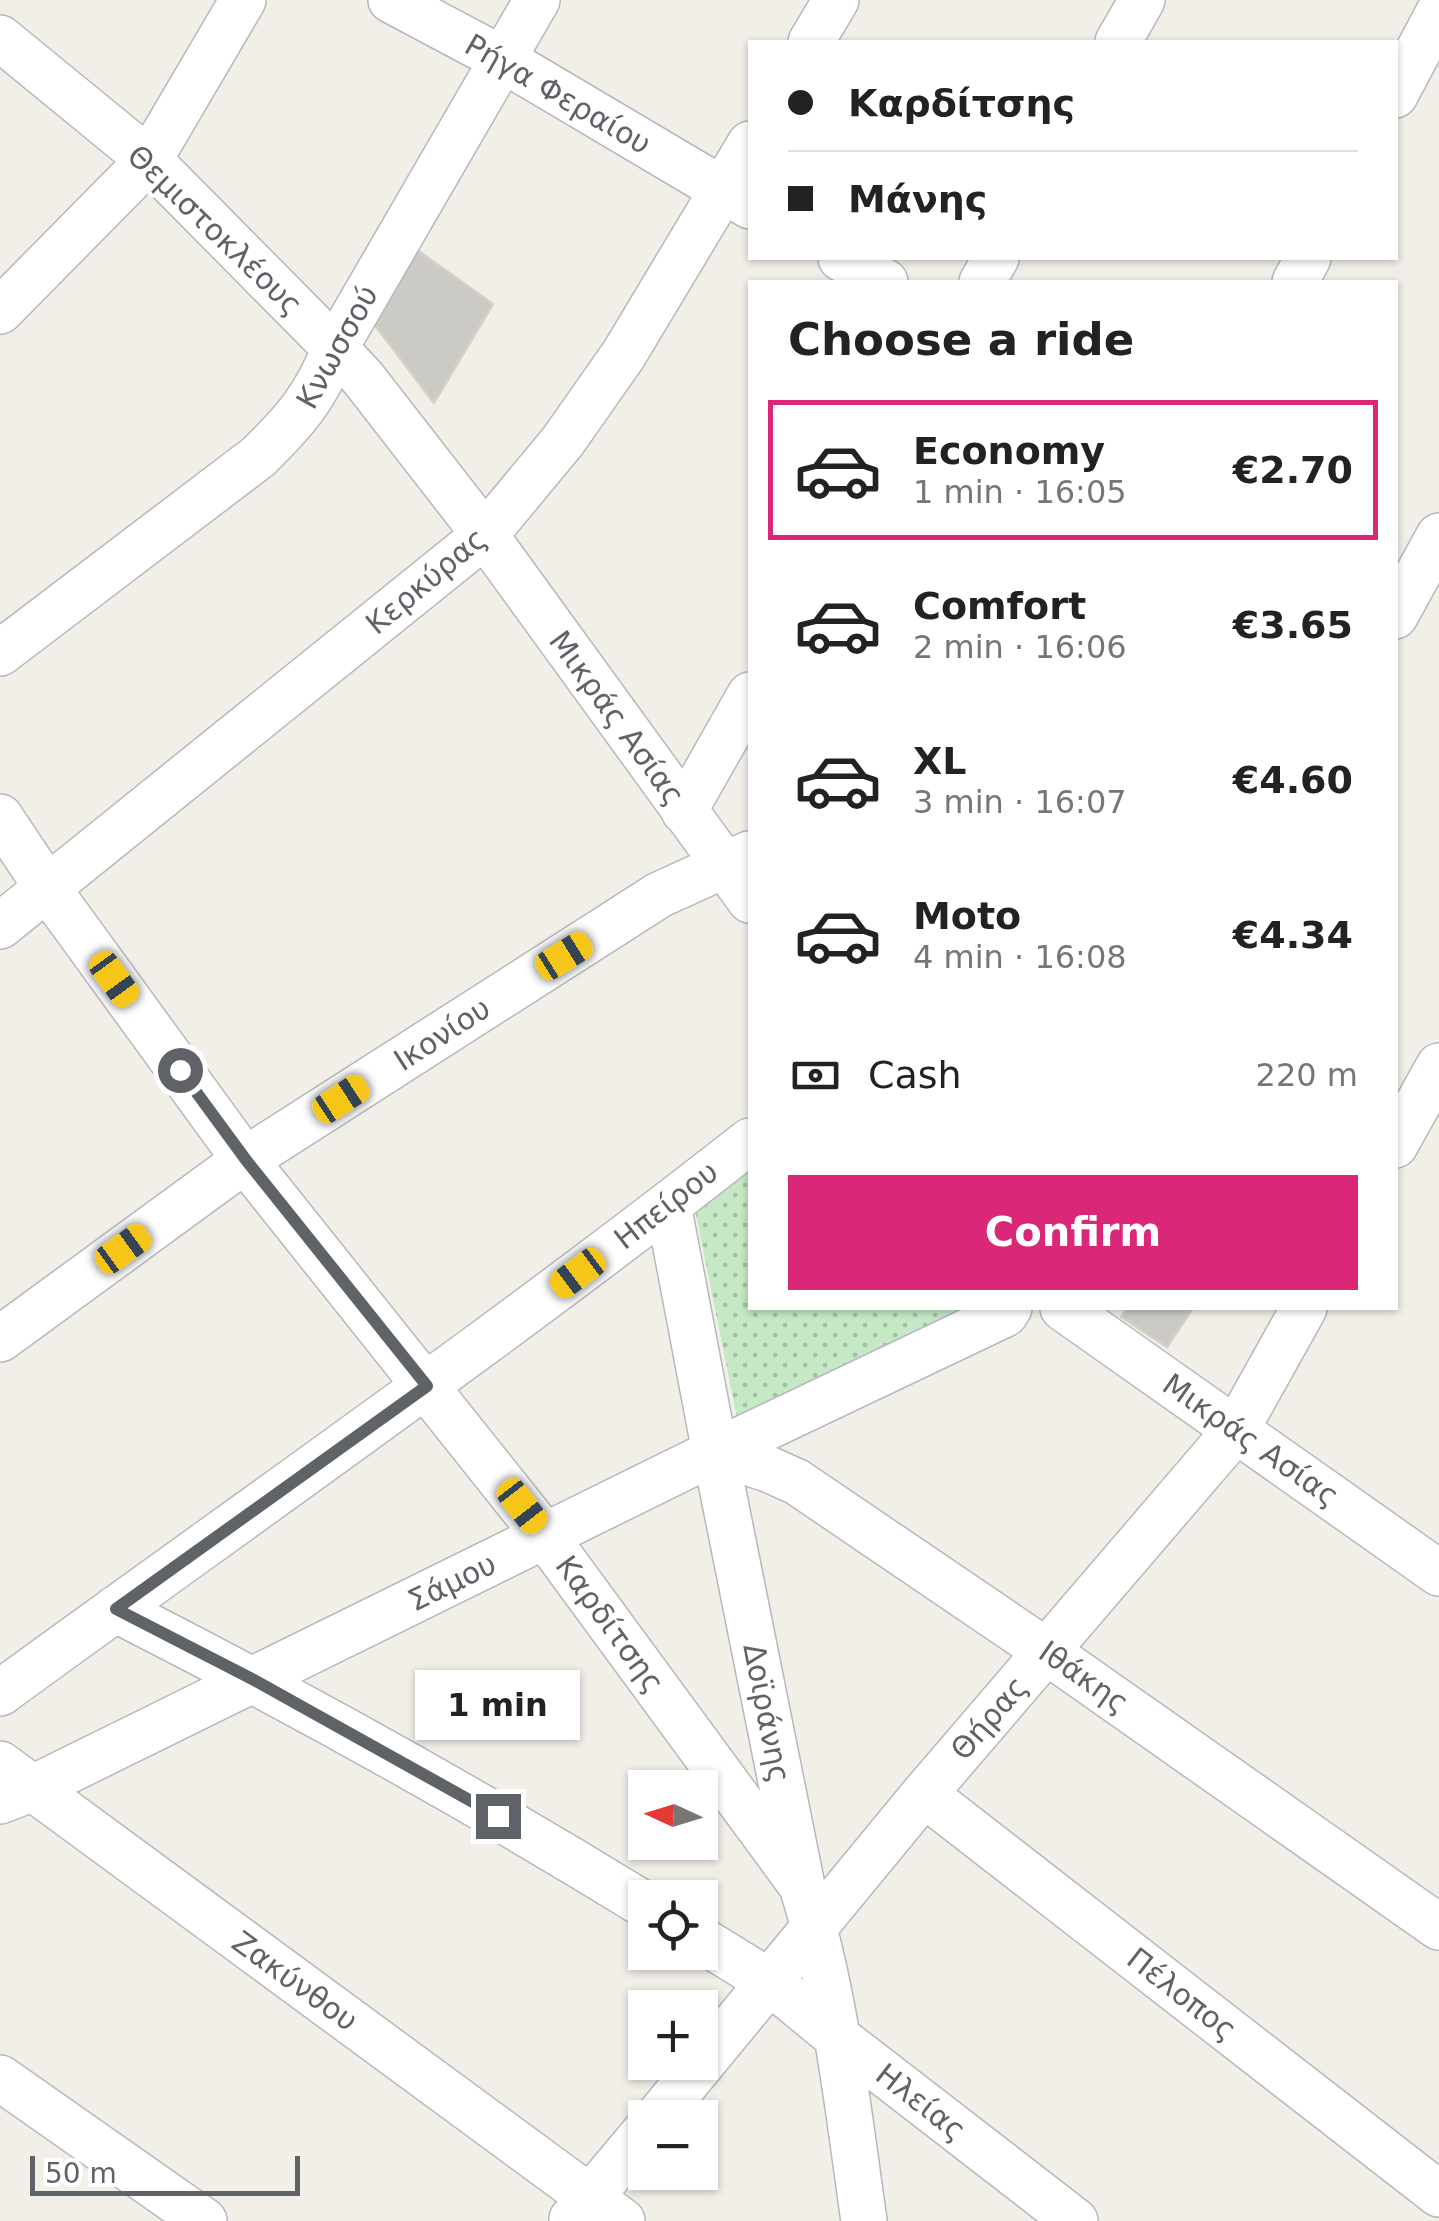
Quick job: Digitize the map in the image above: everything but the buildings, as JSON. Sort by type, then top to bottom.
[{"type":"street","points":[[0,311],[149,160],[244,0]]},
{"type":"street","name":"Ρήγα Φεραίου","points":[[391,0],[502,59],[736,198]]},
{"type":"street","name":"Κνωσσού","points":[[0,653],[258,457],[295,421],[322,381],[335,348],[536,0]]},
{"type":"street","points":[[812,40],[836,0]]},
{"type":"street","points":[[1119,40],[1142,0]]},
{"type":"street","points":[[1398,89],[1439,12]]},
{"type":"street","name":"Θεμιστοκλέους","points":[[0,38],[149,160],[335,348],[485,535]]},
{"type":"street","name":"Κερκύρας","points":[[0,926],[485,535],[563,440],[736,198],[748,152]]},
{"type":"street","points":[[845,260],[881,280]]},
{"type":"street","name":"Μικράς Ασίας","points":[[485,535],[684,812],[741,873]]},
{"type":"street","points":[[1410,588],[1439,535]]},
{"type":"street","points":[[684,812],[748,699]]},
{"type":"street","name":"Καρδίτσης","points":[[0,817],[246,1160],[546,1536],[809,1907]]},
{"type":"street","name":"Ικονίου","points":[[0,1338],[246,1160],[659,895],[741,873]]},
{"type":"street","points":[[1398,1139],[1439,1066]]},
{"type":"street","name":"Ηπείρου","points":[[0,1693],[427,1386],[748,1142]]},
{"type":"street","name":"Δοϊράνης","points":[[668,1205],[715,1452],[837,2037],[864,2221]]},
{"type":"street","name":"Σάμου","points":[[11,1784],[254,1680],[1008,1310]]},
{"type":"street","name":"Μικράς Ασίας","points":[[1066,1310],[1439,1573]]},
{"type":"street","name":"Θήρας","points":[[672,2100],[770,1982],[809,1907],[924,1794],[1236,1430],[1303,1310]]},
{"type":"street","name":"Ιθάκης","points":[[715,1452],[797,1482],[1046,1650],[1439,1927]]},
{"type":"street","points":[[116,1609],[254,1680],[533,1836],[628,1895]]},
{"type":"street","name":"Ζακύνθου","points":[[11,1784],[594,2213]]},
{"type":"street","name":"Πέλοπος","points":[[924,1794],[1439,2194]]},
{"type":"street","name":"Ηλείας","points":[[718,1950],[770,1982],[1075,2221]]},
{"type":"street","points":[[0,2078],[204,2221]]},
{"type":"street","points":[[594,2213],[628,2159]]},
{"type":"green space","points":[[748,1167],[748,1310],[961,1310],[955,1320],[738,1423],[694,1205]]},
{"type":"route","points":[[180,1070],[246,1160],[427,1386],[116,1609],[254,1680],[498,1816]]}]
